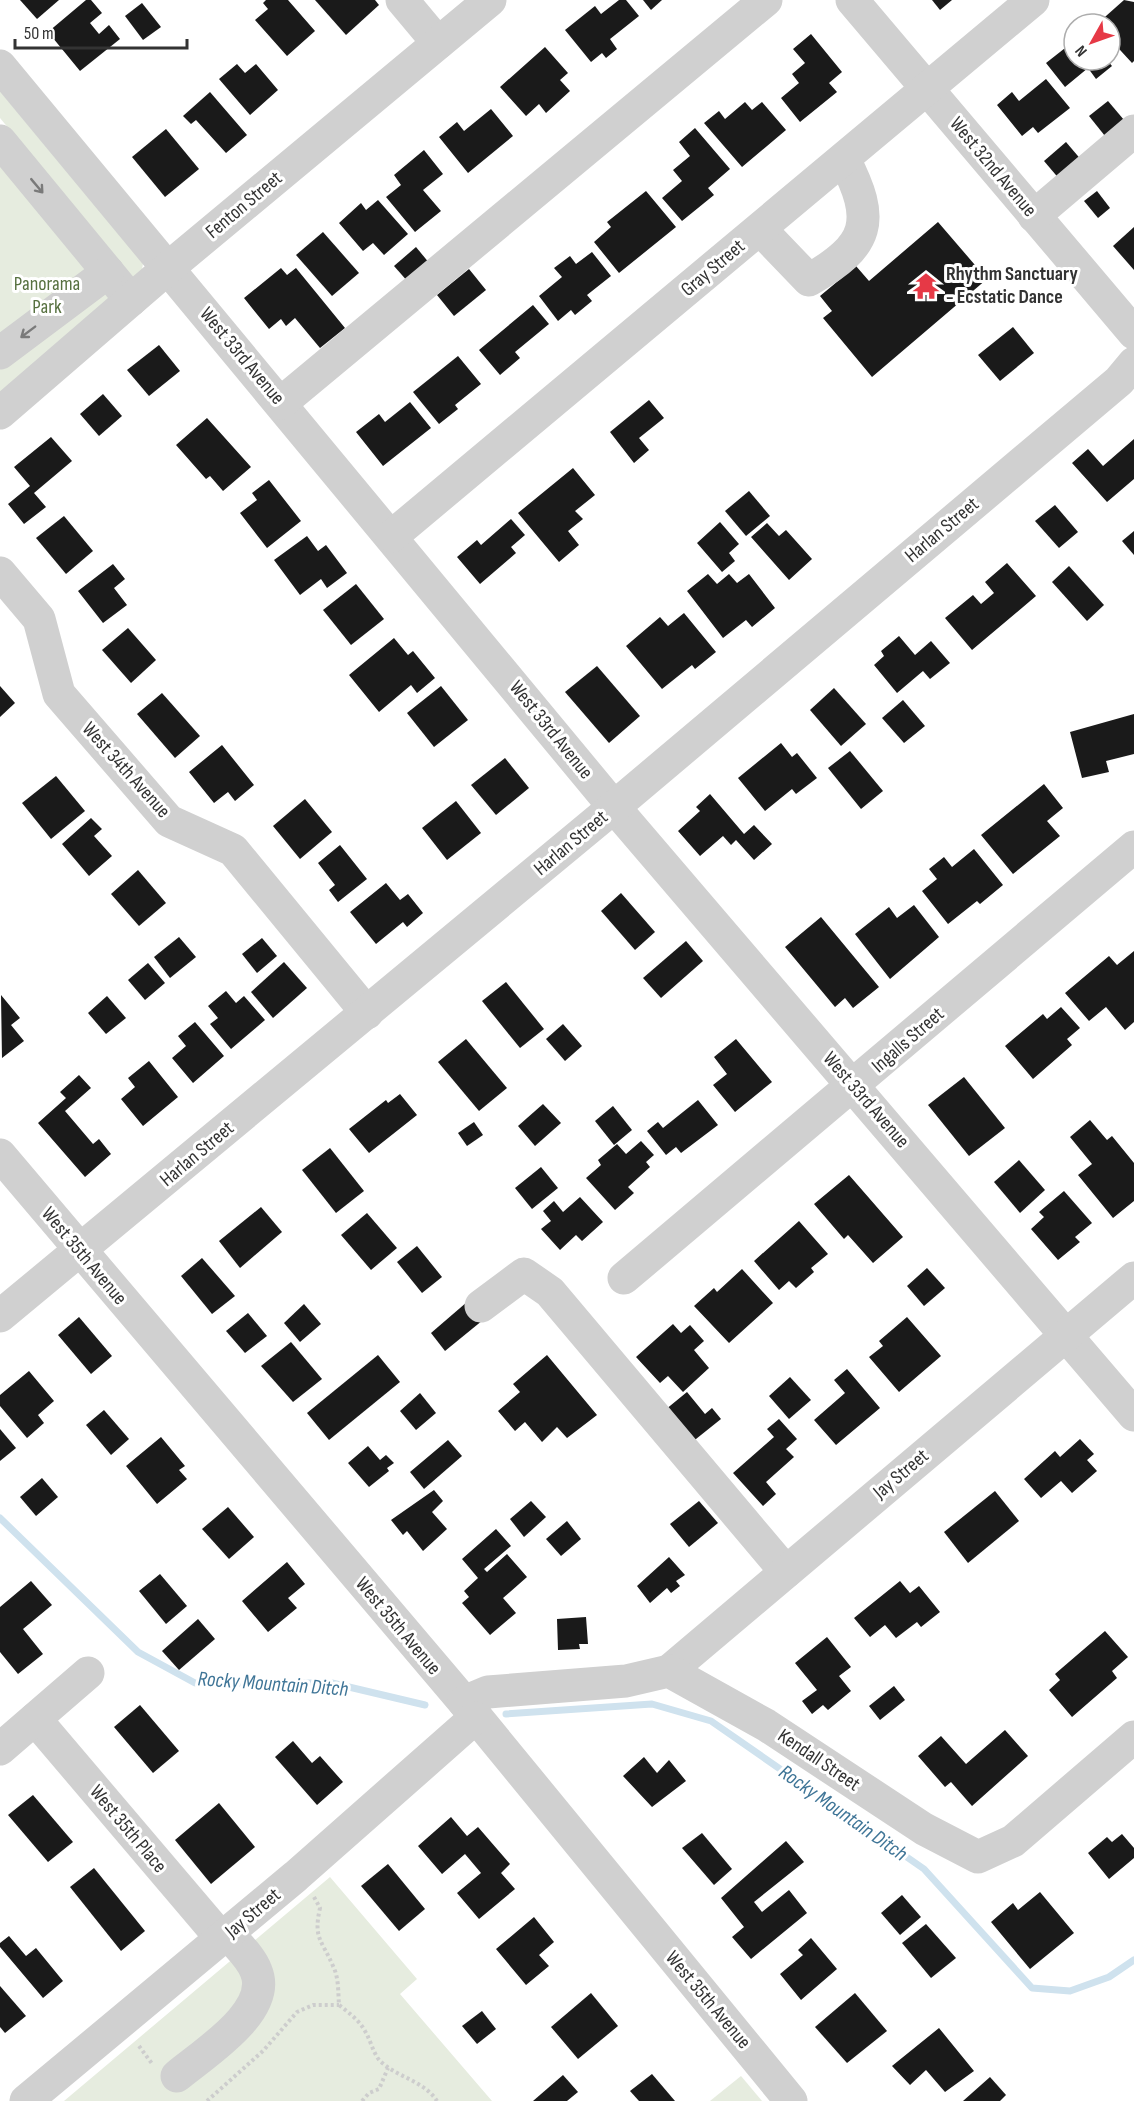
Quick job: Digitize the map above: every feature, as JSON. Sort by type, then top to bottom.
[{"type":"street","points":[[402,0],[438,43]]},
{"type":"street","name":"Fenton Street","points":[[0,413],[130,300],[490,0]]},
{"type":"street","points":[[281,403],[766,0]]},
{"type":"street","name":"West 32nd Avenue","points":[[852,0],[1134,333]]},
{"type":"street","name":"Gray Street","points":[[392,536],[1033,0]]},
{"type":"street","name":"West 33rd Avenue","points":[[0,66],[392,536],[614,807],[1134,1415]]},
{"type":"street","points":[[1034,216],[1134,131]]},
{"type":"street","points":[[0,141],[130,300]]},
{"type":"street","points":[[760,229],[809,280],[840,262],[856,243],[864,219],[858,188],[844,159]]},
{"type":"street","points":[[0,353],[108,272]]},
{"type":"street","name":"Harlan Street","points":[[0,1316],[614,807],[1119,381],[1134,363]]},
{"type":"street","name":"West 34th Avenue","points":[[0,573],[39,619],[59,694],[169,821],[233,850],[367,1012]]},
{"type":"street","name":"Ingalls Street","points":[[624,1278],[854,1086],[1134,847]]},
{"type":"street","name":"West 35th Avenue","points":[[0,1155],[469,1710],[791,2101]]},
{"type":"street","points":[[481,1306],[525,1275],[550,1292],[786,1572]]},
{"type":"street","name":"Jay Street","points":[[669,1671],[1134,1278]]},
{"type":"street","points":[[469,1710],[488,1692],[626,1681],[669,1671]]},
{"type":"street","name":"Kendall Street","points":[[669,1671],[766,1725],[924,1829],[978,1857],[1013,1841],[1134,1737]]},
{"type":"street","points":[[0,1749],[88,1673]]},
{"type":"street","name":"Jay Street","points":[[26,2101],[296,1876],[469,1710]]},
{"type":"street","name":"West 35th Place","points":[[35,1719],[257,1971],[259,1987],[254,2006],[244,2020],[177,2076]]},
{"type":"path","points":[[296,1876],[320,1908],[316,1927],[320,1944],[334,1967],[339,2005],[360,2024],[378,2059],[388,2068],[420,2083],[437,2101]]},
{"type":"path","points":[[207,2101],[263,2051],[297,2012],[313,2005],[339,2005]]},
{"type":"path","points":[[362,2101],[369,2093],[379,2089],[388,2068]]},
{"type":"green space","points":[[0,91],[143,263],[141,278],[134,280],[0,118]]},
{"type":"green space","name":"Panorama Park","points":[[0,164],[112,300],[0,401]]},
{"type":"green space","points":[[330,1877],[417,1979],[400,1994],[492,2101],[64,2101]]},
{"type":"green space","points":[[741,2076],[762,2101],[710,2101]]},
{"type":"building","points":[[20,0],[59,0],[37,19]]},
{"type":"building","points":[[86,0],[91,0],[102,13],[90,23],[99,34],[109,25],[120,39],[80,71],[48,32]]},
{"type":"building","points":[[266,0],[288,0],[315,31],[287,56],[255,20],[268,9],[263,3]]},
{"type":"building","points":[[315,0],[375,0],[379,5],[346,35]]},
{"type":"building","points":[[619,0],[626,0],[639,16],[610,39],[617,49],[606,58],[602,53],[591,62],[565,30],[595,6],[601,14]]},
{"type":"building","points":[[643,0],[662,0],[651,10]]},
{"type":"building","points":[[932,0],[952,0],[940,10]]},
{"type":"building","points":[[1124,0],[1134,2],[1134,61],[1132,63],[1122,52],[1122,12],[1110,12]]},
{"type":"building","points":[[142,3],[161,27],[143,40],[125,16]]},
{"type":"building","points":[[811,34],[842,72],[829,83],[837,92],[800,122],[781,98],[799,83],[792,74],[805,63],[793,49]]},
{"type":"building","points":[[545,47],[568,73],[560,80],[570,91],[546,113],[539,104],[526,116],[500,87]]},
{"type":"building","points":[[1062,50],[1062,72],[1083,72],[1065,87],[1046,63]]},
{"type":"building","points":[[237,64],[245,73],[256,64],[278,90],[250,115],[219,79]]},
{"type":"building","points":[[1091,72],[1105,72],[1096,79]]},
{"type":"building","points":[[1046,79],[1070,108],[1038,133],[1033,127],[1022,136],[997,105],[1012,92],[1019,101]]},
{"type":"building","points":[[210,92],[247,135],[226,153],[196,120],[191,124],[183,116]]},
{"type":"building","points":[[1108,101],[1124,120],[1105,136],[1089,116]]},
{"type":"building","points":[[745,102],[752,110],[762,102],[786,130],[742,167],[704,123],[719,111],[725,119]]},
{"type":"building","points":[[491,109],[513,136],[468,173],[439,137],[457,122],[464,131]]},
{"type":"building","points":[[695,128],[730,169],[708,188],[714,195],[682,221],[662,198],[682,181],[673,170],[690,156],[679,142]]},
{"type":"building","points":[[166,129],[199,169],[165,197],[132,157]]},
{"type":"building","points":[[1066,142],[1083,162],[1061,181],[1044,161]]},
{"type":"building","points":[[424,150],[443,174],[423,190],[441,211],[415,232],[386,197],[401,185],[394,175]]},
{"type":"building","points":[[646,191],[676,227],[619,273],[594,242],[611,227],[607,222]]},
{"type":"building","points":[[1097,191],[1110,208],[1098,218],[1084,201]]},
{"type":"building","points":[[378,200],[408,234],[384,255],[373,243],[363,251],[339,223],[361,203],[366,210]]},
{"type":"building","points":[[938,222],[987,279],[872,377],[823,318],[832,311],[820,296],[856,266],[869,281]]},
{"type":"building","points":[[1134,227],[1134,270],[1113,246]]},
{"type":"building","points":[[323,232],[359,273],[332,296],[296,255]]},
{"type":"building","points":[[416,247],[430,264],[409,283],[394,266]]},
{"type":"building","points":[[592,252],[611,276],[587,295],[592,301],[575,315],[571,310],[558,321],[539,296],[562,277],[554,268],[570,256],[576,264]]},
{"type":"building","points":[[281,268],[287,275],[296,268],[345,328],[320,348],[295,318],[286,326],[281,319],[269,329],[244,298]]},
{"type":"building","points":[[469,269],[486,290],[454,316],[437,295]]},
{"type":"building","points":[[533,305],[549,324],[515,352],[520,358],[500,375],[479,350]]},
{"type":"building","points":[[1013,327],[1034,353],[1000,381],[978,355]]},
{"type":"building","points":[[159,345],[180,371],[149,396],[127,370]]},
{"type":"building","points":[[458,356],[481,384],[455,405],[458,409],[439,424],[413,392]]},
{"type":"building","points":[[103,394],[122,416],[99,436],[80,414]]},
{"type":"building","points":[[649,400],[664,418],[639,438],[649,450],[634,463],[610,432]]},
{"type":"building","points":[[410,402],[431,428],[383,466],[356,432],[379,414],[385,422]]},
{"type":"building","points":[[207,418],[251,467],[223,491],[210,476],[206,479],[176,445]]},
{"type":"building","points":[[51,437],[72,461],[34,493],[46,507],[24,524],[8,504],[30,486],[14,467]]},
{"type":"building","points":[[1134,439],[1134,479],[1107,502],[1072,463],[1088,449],[1103,466]]},
{"type":"building","points":[[573,468],[595,495],[575,511],[583,519],[568,531],[579,545],[559,562],[518,513]]},
{"type":"building","points":[[269,480],[301,521],[267,548],[240,513],[257,500],[252,493]]},
{"type":"building","points":[[749,491],[770,516],[746,536],[725,511]]},
{"type":"building","points":[[1055,505],[1078,532],[1059,548],[1035,521]]},
{"type":"building","points":[[64,516],[93,551],[66,574],[36,538]]},
{"type":"building","points":[[511,519],[525,535],[511,547],[516,553],[480,584],[457,557],[477,540],[481,545]]},
{"type":"building","points":[[720,522],[739,544],[729,553],[735,561],[722,572],[697,543]]},
{"type":"building","points":[[767,523],[779,536],[786,530],[812,559],[789,580],[751,537]]},
{"type":"building","points":[[1134,531],[1134,555],[1122,541]]},
{"type":"building","points":[[307,536],[318,551],[326,545],[347,573],[327,588],[321,579],[300,595],[274,560]]},
{"type":"building","points":[[1007,563],[1036,596],[972,650],[945,618],[973,595],[981,604],[994,593],[985,582]]},
{"type":"building","points":[[113,564],[125,579],[114,588],[127,605],[103,623],[78,591]]},
{"type":"building","points":[[1069,566],[1104,605],[1087,621],[1052,582]]},
{"type":"building","points":[[708,574],[717,584],[729,574],[737,583],[749,574],[775,608],[752,627],[746,620],[723,638],[687,591]]},
{"type":"building","points":[[356,584],[384,619],[351,645],[323,610]]},
{"type":"building","points":[[684,613],[716,652],[695,669],[692,665],[662,689],[626,646],[660,617],[668,626]]},
{"type":"building","points":[[128,628],[156,660],[131,683],[102,650]]},
{"type":"building","points":[[899,636],[915,655],[931,641],[950,663],[930,679],[923,671],[897,693],[874,665],[884,656],[881,651]]},
{"type":"building","points":[[394,638],[408,655],[413,651],[435,678],[417,693],[411,685],[379,712],[349,675]]},
{"type":"building","points":[[597,666],[640,716],[609,743],[565,692]]},
{"type":"building","points":[[0,686],[15,703],[0,717]]},
{"type":"building","points":[[441,686],[468,720],[434,747],[407,713]]},
{"type":"building","points":[[834,688],[866,724],[841,746],[810,710]]},
{"type":"building","points":[[162,693],[200,736],[175,758],[137,714]]},
{"type":"building","points":[[903,700],[925,726],[904,743],[882,718]]},
{"type":"building","points":[[1134,714],[1134,754],[1106,761],[1109,772],[1082,778],[1070,732]]},
{"type":"building","points":[[781,743],[792,757],[797,753],[817,778],[796,794],[792,789],[765,811],[738,778]]},
{"type":"building","points":[[222,745],[254,785],[235,801],[228,792],[214,803],[189,772]]},
{"type":"building","points":[[850,751],[883,791],[861,809],[828,768]]},
{"type":"building","points":[[505,758],[529,788],[496,815],[471,785]]},
{"type":"building","points":[[56,776],[85,811],[51,839],[22,803]]},
{"type":"building","points":[[1044,784],[1063,808],[1047,821],[1060,836],[1013,874],[981,835]]},
{"type":"building","points":[[710,794],[744,834],[754,825],[772,844],[754,860],[736,840],[731,845],[723,836],[700,856],[678,831],[700,811],[696,807]]},
{"type":"building","points":[[305,799],[332,832],[300,859],[273,826]]},
{"type":"building","points":[[456,801],[481,833],[447,860],[422,828]]},
{"type":"building","points":[[91,818],[102,829],[94,836],[112,856],[89,876],[62,844]]},
{"type":"building","points":[[340,845],[367,879],[338,902],[329,890],[335,885],[318,863]]},
{"type":"building","points":[[974,849],[1003,885],[980,904],[977,901],[948,924],[922,891],[937,879],[929,869],[944,857],[952,867]]},
{"type":"building","points":[[138,870],[166,903],[139,926],[111,894]]},
{"type":"building","points":[[386,883],[400,900],[408,894],[423,913],[407,927],[403,922],[376,944],[350,912]]},
{"type":"building","points":[[621,893],[655,932],[635,950],[601,911]]},
{"type":"building","points":[[914,905],[939,937],[890,979],[855,934],[889,907],[897,918]]},
{"type":"building","points":[[821,917],[879,987],[853,1008],[845,998],[835,1007],[785,947]]},
{"type":"building","points":[[179,937],[196,957],[170,978],[154,957]]},
{"type":"building","points":[[262,938],[277,956],[257,973],[242,954]]},
{"type":"building","points":[[686,941],[703,961],[661,998],[643,978]]},
{"type":"building","points":[[1134,951],[1134,1022],[1125,1030],[1106,1007],[1089,1021],[1065,993],[1109,956],[1117,965]]},
{"type":"building","points":[[284,962],[307,988],[273,1018],[251,992]]},
{"type":"building","points":[[148,963],[165,983],[145,1000],[128,980]]},
{"type":"building","points":[[506,982],[544,1029],[520,1048],[482,1001]]},
{"type":"building","points":[[226,991],[236,1003],[244,996],[265,1020],[231,1049],[210,1024],[218,1018],[208,1006]]},
{"type":"building","points":[[1,995],[20,1018],[11,1025],[24,1041],[2,1058]]},
{"type":"building","points":[[107,996],[126,1018],[106,1034],[88,1013]]},
{"type":"building","points":[[1061,1007],[1080,1028],[1067,1039],[1072,1045],[1033,1079],[1005,1046],[1043,1014],[1047,1019]]},
{"type":"building","points":[[195,1022],[224,1056],[193,1083],[172,1058],[186,1046],[178,1036]]},
{"type":"building","points":[[563,1024],[582,1046],[565,1061],[546,1039]]},
{"type":"building","points":[[466,1039],[507,1088],[479,1111],[438,1062]]},
{"type":"building","points":[[736,1039],[772,1082],[735,1112],[713,1085],[727,1074],[714,1057]]},
{"type":"building","points":[[149,1061],[178,1097],[143,1126],[121,1099],[135,1087],[128,1078]]},
{"type":"building","points":[[79,1075],[91,1088],[65,1111],[93,1144],[99,1139],[111,1154],[85,1177],[38,1123],[66,1098],[60,1092]]},
{"type":"building","points":[[964,1077],[1005,1128],[969,1156],[928,1105]]},
{"type":"building","points":[[400,1094],[417,1115],[369,1153],[349,1129],[386,1100],[388,1103]]},
{"type":"building","points":[[698,1100],[718,1125],[681,1153],[676,1147],[666,1155],[647,1131],[658,1122],[663,1128]]},
{"type":"building","points":[[543,1104],[561,1123],[535,1146],[518,1126]]},
{"type":"building","points":[[613,1106],[632,1130],[614,1145],[595,1121]]},
{"type":"building","points":[[1090,1120],[1107,1140],[1112,1136],[1134,1163],[1134,1201],[1113,1218],[1078,1175],[1092,1164],[1070,1137]]},
{"type":"building","points":[[474,1122],[483,1135],[467,1146],[458,1133]]},
{"type":"building","points":[[641,1141],[654,1155],[646,1162],[650,1167],[628,1187],[634,1193],[615,1210],[586,1178],[601,1165],[598,1160],[617,1144],[626,1154]]},
{"type":"building","points":[[330,1148],[364,1191],[336,1213],[302,1170]]},
{"type":"building","points":[[1019,1160],[1045,1190],[1020,1213],[994,1182]]},
{"type":"building","points":[[541,1167],[558,1188],[532,1209],[515,1188]]},
{"type":"building","points":[[849,1175],[903,1237],[873,1263],[848,1235],[844,1239],[814,1204]]},
{"type":"building","points":[[1064,1191],[1092,1223],[1075,1237],[1080,1242],[1058,1260],[1031,1229],[1044,1217],[1039,1212]]},
{"type":"building","points":[[580,1197],[603,1222],[582,1241],[576,1235],[560,1250],[541,1229],[551,1221],[543,1211],[554,1201],[563,1212]]},
{"type":"building","points":[[261,1207],[282,1232],[240,1268],[219,1241]]},
{"type":"building","points":[[367,1213],[397,1248],[371,1270],[341,1235]]},
{"type":"building","points":[[799,1221],[828,1254],[811,1268],[814,1272],[796,1288],[789,1281],[779,1290],[754,1261]]},
{"type":"building","points":[[417,1246],[442,1277],[422,1293],[397,1262]]},
{"type":"building","points":[[202,1258],[235,1296],[212,1314],[181,1276]]},
{"type":"building","points":[[927,1268],[945,1288],[924,1306],[907,1286]]},
{"type":"building","points":[[742,1269],[773,1303],[729,1343],[694,1306],[714,1288],[717,1292]]},
{"type":"building","points":[[467,1302],[483,1320],[445,1351],[431,1333]]},
{"type":"building","points":[[304,1304],[321,1324],[300,1342],[284,1323]]},
{"type":"building","points":[[248,1313],[267,1336],[245,1353],[226,1331]]},
{"type":"building","points":[[79,1317],[112,1356],[91,1374],[58,1335]]},
{"type":"building","points":[[907,1317],[941,1356],[899,1392],[869,1357],[883,1346],[879,1341]]},
{"type":"building","points":[[673,1324],[681,1333],[690,1325],[704,1341],[694,1350],[709,1368],[683,1392],[668,1376],[660,1383],[636,1357]]},
{"type":"building","points":[[291,1342],[322,1379],[293,1402],[261,1366]]},
{"type":"building","points":[[378,1355],[400,1382],[329,1440],[307,1413]]},
{"type":"building","points":[[547,1355],[597,1415],[567,1438],[557,1427],[542,1442],[525,1422],[515,1431],[498,1411],[520,1392],[513,1384]]},
{"type":"building","points":[[847,1369],[880,1408],[836,1445],[814,1420],[845,1393],[834,1380]]},
{"type":"building","points":[[29,1371],[54,1401],[38,1415],[44,1423],[27,1438],[0,1406],[0,1395]]},
{"type":"building","points":[[790,1377],[811,1400],[789,1419],[769,1396]]},
{"type":"building","points":[[687,1392],[705,1414],[712,1408],[721,1419],[691,1443],[665,1410]]},
{"type":"building","points":[[420,1393],[436,1413],[416,1430],[400,1411]]},
{"type":"building","points":[[104,1410],[129,1439],[111,1455],[86,1425]]},
{"type":"building","points":[[779,1419],[797,1439],[786,1449],[794,1457],[766,1482],[776,1494],[763,1506],[733,1473],[774,1437],[767,1429]]},
{"type":"building","points":[[0,1429],[16,1448],[0,1461]]},
{"type":"building","points":[[161,1437],[185,1466],[179,1470],[187,1479],[157,1504],[126,1466]]},
{"type":"building","points":[[1080,1439],[1094,1454],[1087,1460],[1097,1471],[1072,1493],[1061,1481],[1041,1498],[1024,1479],[1055,1451],[1060,1457]]},
{"type":"building","points":[[448,1440],[462,1456],[424,1489],[410,1472]]},
{"type":"building","points":[[368,1446],[380,1460],[386,1455],[394,1463],[387,1468],[389,1471],[369,1487],[348,1463]]},
{"type":"building","points":[[42,1478],[58,1497],[36,1516],[20,1497]]},
{"type":"building","points":[[434,1490],[443,1501],[432,1512],[447,1529],[423,1551],[407,1531],[403,1535],[391,1520]]},
{"type":"building","points":[[995,1491],[1019,1521],[968,1563],[944,1532]]},
{"type":"building","points":[[531,1501],[546,1517],[524,1537],[510,1519]]},
{"type":"building","points":[[699,1501],[718,1523],[689,1547],[670,1524]]},
{"type":"building","points":[[228,1507],[254,1537],[229,1559],[202,1529]]},
{"type":"building","points":[[567,1521],[581,1539],[561,1556],[546,1539]]},
{"type":"building","points":[[496,1529],[511,1546],[484,1569],[487,1572],[507,1554],[527,1577],[503,1598],[516,1613],[490,1635],[462,1603],[469,1597],[464,1591],[478,1578],[462,1559]]},
{"type":"building","points":[[669,1557],[685,1575],[676,1581],[680,1586],[671,1593],[667,1588],[650,1603],[637,1586]]},
{"type":"building","points":[[287,1562],[305,1584],[288,1598],[297,1608],[268,1632],[242,1601]]},
{"type":"building","points":[[160,1574],[187,1606],[166,1624],[139,1591]]},
{"type":"building","points":[[31,1581],[52,1605],[23,1629],[43,1654],[18,1674],[0,1652],[0,1607]]},
{"type":"building","points":[[900,1581],[910,1593],[919,1586],[940,1612],[921,1627],[917,1622],[896,1638],[885,1625],[870,1637],[854,1618]]},
{"type":"building","points":[[586,1617],[588,1644],[579,1644],[580,1649],[558,1650],[557,1619]]},
{"type":"building","points":[[198,1619],[215,1639],[179,1670],[162,1651]]},
{"type":"building","points":[[1105,1631],[1128,1657],[1112,1671],[1117,1678],[1072,1717],[1049,1690],[1060,1680],[1055,1674]]},
{"type":"building","points":[[827,1637],[851,1667],[839,1676],[851,1691],[828,1710],[823,1705],[812,1714],[802,1701],[817,1690],[795,1663]]},
{"type":"building","points":[[894,1686],[905,1700],[880,1720],[869,1706]]},
{"type":"building","points":[[140,1705],[179,1751],[153,1773],[114,1727]]},
{"type":"building","points":[[1005,1730],[1028,1756],[972,1806],[951,1782],[945,1787],[918,1756],[941,1736],[966,1764]]},
{"type":"building","points":[[293,1741],[312,1763],[320,1756],[343,1782],[317,1805],[275,1757]]},
{"type":"building","points":[[644,1757],[657,1773],[669,1760],[686,1781],[652,1807],[623,1776]]},
{"type":"building","points":[[33,1795],[73,1842],[48,1862],[8,1815]]},
{"type":"building","points":[[219,1803],[255,1847],[211,1884],[175,1840]]},
{"type":"building","points":[[451,1817],[467,1836],[478,1827],[510,1864],[501,1873],[515,1889],[479,1919],[457,1893],[481,1873],[465,1854],[442,1874],[418,1846]]},
{"type":"building","points":[[702,1833],[732,1869],[714,1885],[682,1848]]},
{"type":"building","points":[[1122,1834],[1134,1848],[1134,1858],[1109,1879],[1088,1853],[1107,1837],[1112,1842]]},
{"type":"building","points":[[786,1841],[804,1862],[754,1902],[762,1912],[789,1890],[807,1913],[751,1959],[732,1937],[744,1927],[721,1898]]},
{"type":"building","points":[[388,1864],[425,1909],[399,1931],[361,1886]]},
{"type":"building","points":[[94,1868],[145,1931],[121,1951],[70,1887]]},
{"type":"building","points":[[1040,1892],[1074,1933],[1030,1969],[991,1922],[1013,1903],[1018,1910]]},
{"type":"building","points":[[902,1895],[921,1917],[900,1935],[881,1913]]},
{"type":"building","points":[[534,1917],[554,1942],[539,1955],[549,1966],[526,1985],[496,1949]]},
{"type":"building","points":[[926,1924],[956,1958],[931,1978],[902,1943]]},
{"type":"building","points":[[9,1936],[26,1956],[36,1948],[63,1981],[43,1998],[0,1947],[0,1943]]},
{"type":"building","points":[[811,1938],[837,1969],[801,2000],[780,1974],[803,1955],[798,1950]]},
{"type":"building","points":[[0,1986],[26,2016],[5,2033],[0,2027]]},
{"type":"building","points":[[591,1993],[618,2026],[578,2059],[551,2027]]},
{"type":"building","points":[[855,1993],[887,2031],[847,2063],[815,2027]]},
{"type":"building","points":[[482,2011],[496,2029],[477,2044],[462,2026]]},
{"type":"building","points":[[939,2028],[974,2071],[945,2092],[926,2070],[910,2085],[892,2066]]},
{"type":"building","points":[[652,2074],[675,2101],[639,2101],[630,2091]]},
{"type":"building","points":[[563,2075],[578,2092],[567,2101],[533,2101]]},
{"type":"building","points":[[990,2077],[1006,2095],[1000,2101],[963,2101]]},
{"type":"waterway","name":"Rocky Mountain Ditch","points":[[0,1518],[138,1652],[195,1683],[332,1683],[425,1705]]},
{"type":"waterway","name":"Rocky Mountain Ditch","points":[[506,1714],[652,1704],[711,1721],[924,1869],[1032,1988],[1070,1991],[1109,1977],[1134,1960]]},
{"type":"place","name":"Rhythm Sanctuary - Ecstatic Dance","points":[[926,286]]}]
